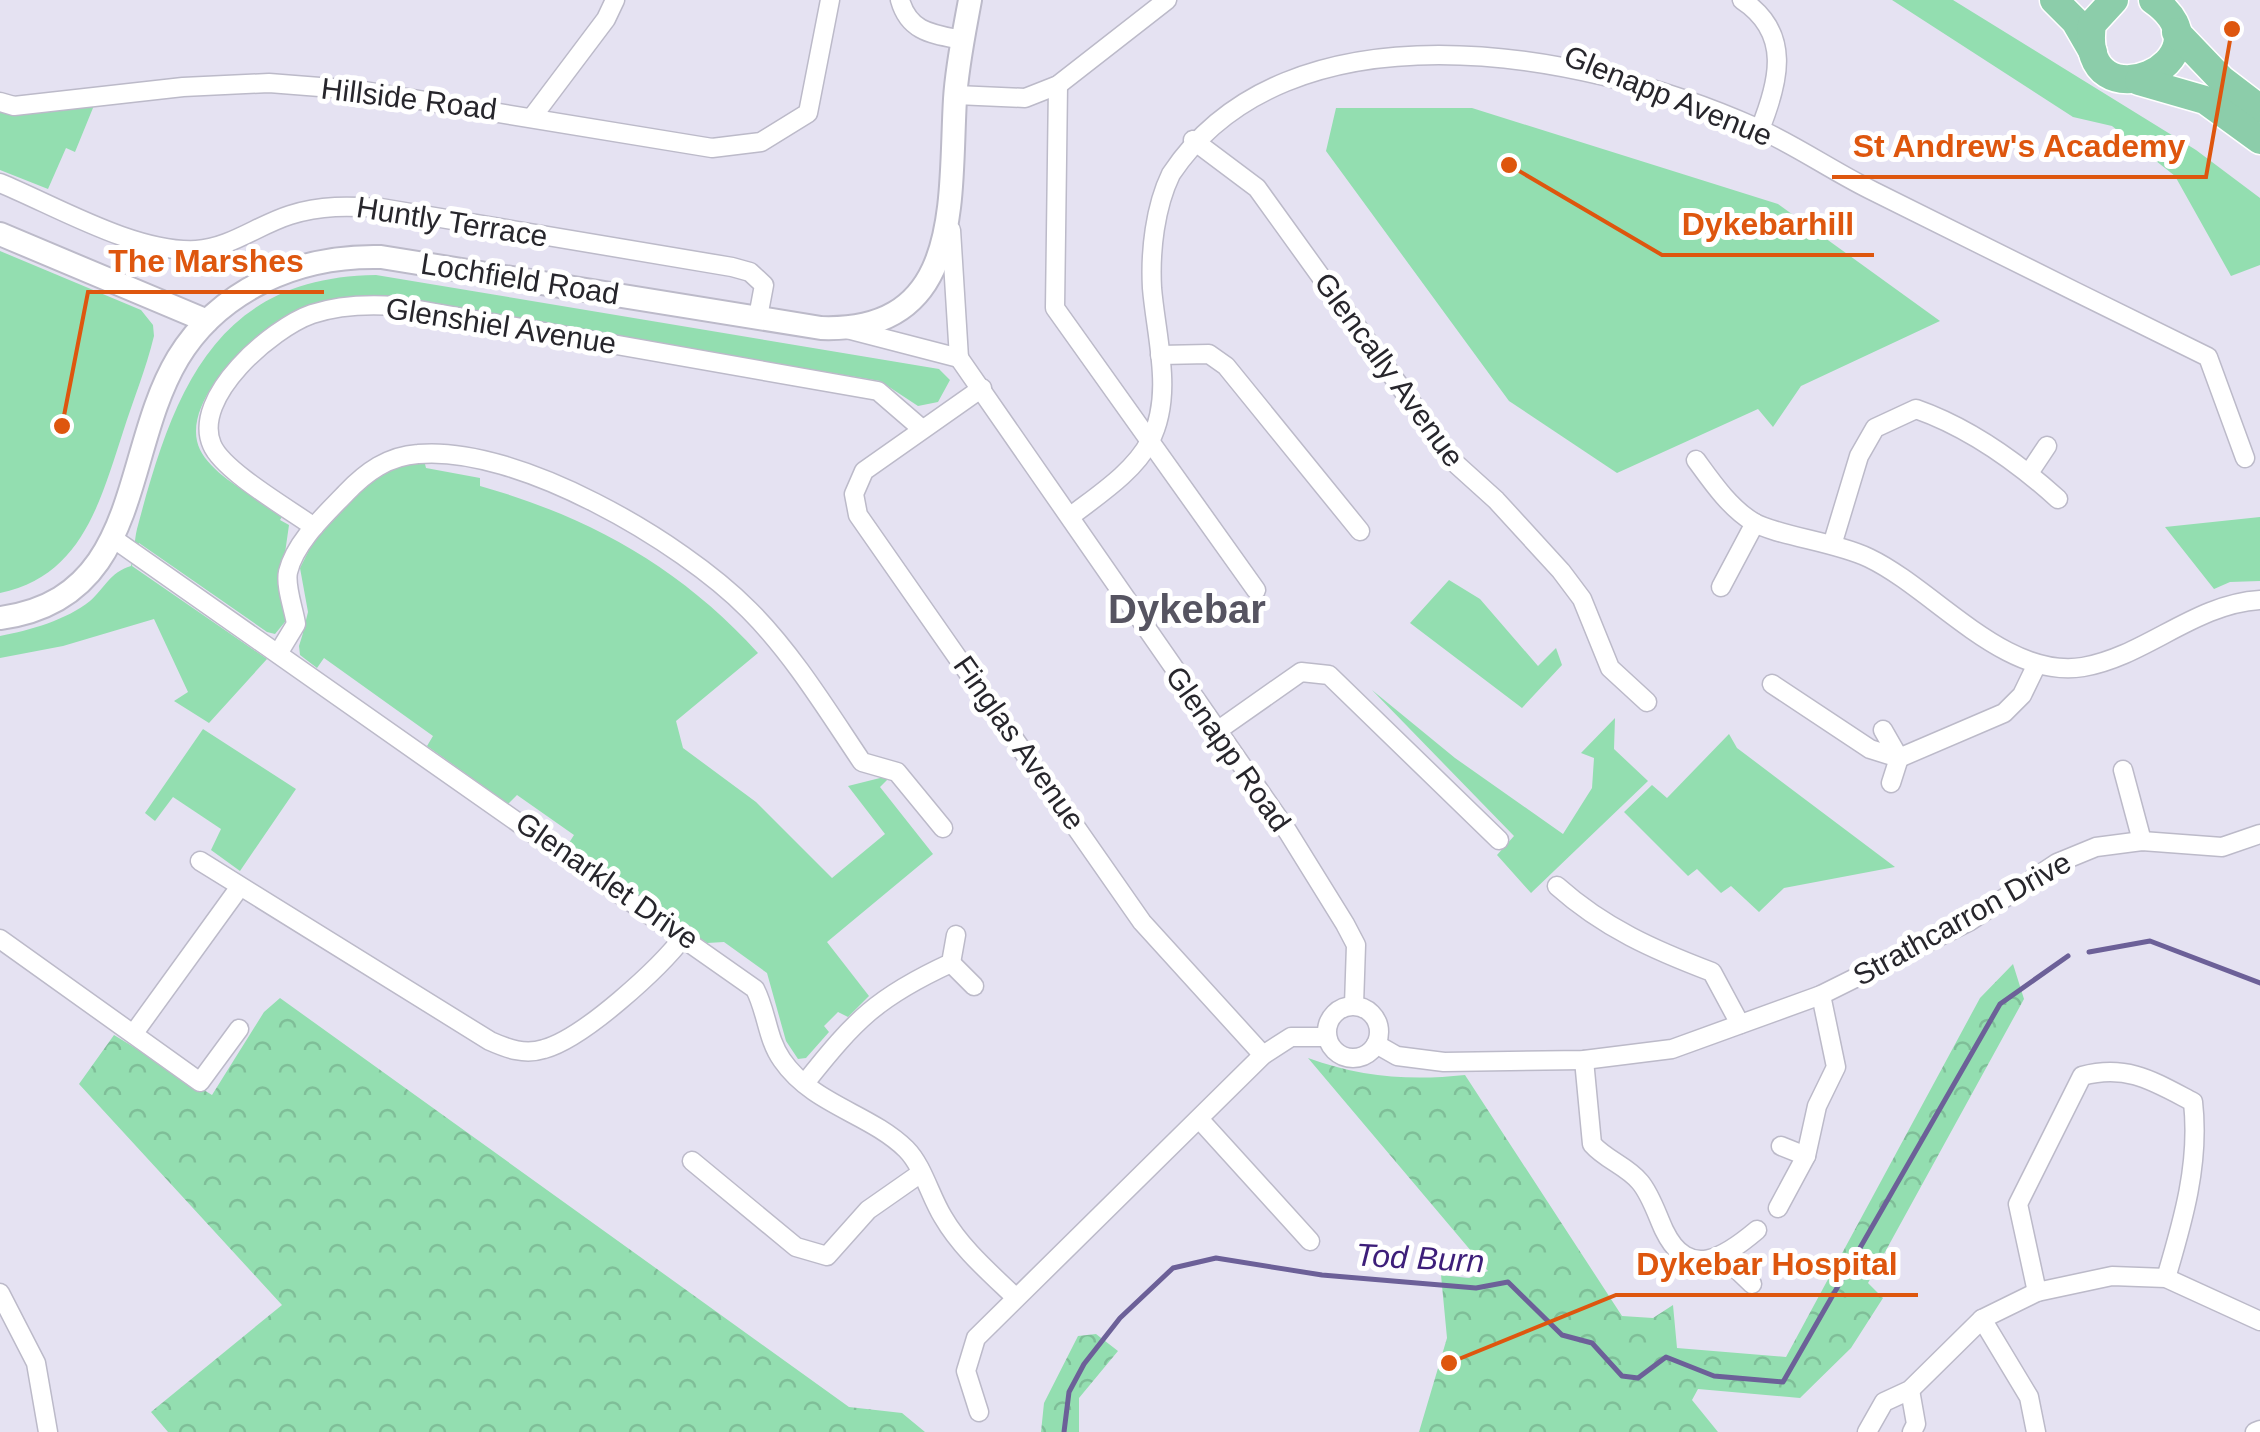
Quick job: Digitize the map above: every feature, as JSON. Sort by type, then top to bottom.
[{"type":"main road","points":[[2054,0],[2074,21],[2093,54],[2112,76],[2204,100],[2260,140]]},
{"type":"main road","points":[[2093,54],[2092,24],[2114,0]]},
{"type":"main road","points":[[2139,81],[2152,77],[2172,58],[2169,13]]},
{"type":"main road","points":[[2169,13],[2221,79],[2260,109]]},
{"type":"street","points":[[533,116],[606,19],[614,0]]},
{"type":"street","name":"Hillside Road","points":[[0,102],[14,106],[183,87],[268,83],[358,90],[712,148],[761,142],[808,113],[830,0]]},
{"type":"street","points":[[900,0],[908,21],[916,29],[962,40]]},
{"type":"street","name":"Lochfield Road","points":[[0,618],[42,608],[86,578],[114,539],[162,392],[178,359],[207,321],[239,295],[279,274],[333,258],[359,256],[846,329],[885,316],[924,287],[946,244],[956,94],[970,0]]},
{"type":"street","points":[[956,94],[1024,98],[1058,85],[1167,0]]},
{"type":"street","points":[[1742,0],[1774,33],[1780,56],[1776,91],[1760,129]]},
{"type":"street","name":"Glenapp Avenue","points":[[1503,38],[1590,60],[1760,129],[1850,180],[2208,357],[2245,458]]},
{"type":"street","points":[[1058,85],[1055,308],[1256,590]]},
{"type":"street","points":[[1071,516],[1115,482],[1150,442],[1162,400],[1152,286],[1156,222],[1171,174],[1221,98],[1237,86]]},
{"type":"street","name":"Glencally Avenue","points":[[1193,140],[1258,188],[1455,464],[1496,500],[1562,571],[1582,599],[1610,668],[1647,702]]},
{"type":"street","name":"Huntly Terrace","points":[[0,183],[146,245],[220,246],[288,215],[334,205],[381,208],[732,267],[758,277],[764,285],[758,317]]},
{"type":"street","points":[[846,329],[959,358],[950,220]]},
{"type":"street","points":[[0,234],[207,321]]},
{"type":"street","name":"Glenshiel Avenue","points":[[314,527],[220,458],[210,440],[208,419],[224,388],[269,338],[311,314],[354,305],[396,306],[878,391],[922,430]]},
{"type":"street","points":[[1160,356],[1209,354],[1226,366],[1360,531]]},
{"type":"street","name":"Glenapp Road","points":[[959,358],[1288,832],[1356,946],[1354,1005]]},
{"type":"street","points":[[922,430],[982,388]]},
{"type":"street","points":[[1834,542],[1858,456],[1874,428],[1916,410],[1936,416],[2029,472],[2058,499]]},
{"type":"street","name":"Finglas Avenue","points":[[922,430],[858,478],[854,494],[858,514],[1142,922],[1264,1055]]},
{"type":"street","points":[[2029,472],[2048,446]]},
{"type":"street","points":[[279,652],[296,624],[287,573],[314,527],[371,470],[418,454],[485,462],[586,499],[669,546],[738,600],[803,676],[862,762],[898,772],[942,828]]},
{"type":"street","points":[[1696,460],[1728,501],[1755,524],[1834,542],[1874,560],[2010,652],[2037,664],[2080,668],[2110,660],[2222,605],[2260,600]]},
{"type":"street","points":[[1721,586],[1755,524]]},
{"type":"street","name":"Glenarklet Drive","points":[[114,539],[756,988],[765,1007],[772,1043],[784,1064],[804,1083],[908,1151],[943,1218],[966,1250],[1015,1297]]},
{"type":"street","points":[[1772,684],[1870,749],[1899,758],[2004,712],[2022,695],[2037,664]]},
{"type":"street","points":[[1217,731],[1301,672],[1329,675],[1500,840]]},
{"type":"street","points":[[1883,730],[1899,758],[1891,783]]},
{"type":"street","points":[[2122,770],[2142,841]]},
{"type":"street","name":"Strathcarron Drive","points":[[1376,1044],[1397,1056],[1444,1062],[1584,1060],[1672,1048],[1821,995],[1970,921],[2057,863],[2096,847],[2142,841],[2222,847],[2260,834]]},
{"type":"street","points":[[200,862],[490,1041],[526,1052],[560,1043],[580,1030],[662,964],[684,935]]},
{"type":"street","points":[[1557,886],[1590,916],[1641,946],[1712,972],[1740,1024]]},
{"type":"street","points":[[134,1033],[238,888]]},
{"type":"street","points":[[952,963],[956,935]]},
{"type":"street","points":[[0,939],[200,1082],[239,1030]]},
{"type":"street","points":[[804,1083],[848,1029],[895,989],[952,963]]},
{"type":"street","points":[[952,963],[974,986]]},
{"type":"street","points":[[1778,1208],[1806,1156],[1817,1106],[1836,1067],[1821,995]]},
{"type":"street","points":[[1354,1005],[1376,1019],[1376,1044],[1362,1057],[1345,1057],[1326,1038],[1330,1017],[1354,1005]]},
{"type":"street","points":[[979,1412],[967,1382],[970,1348],[1015,1297],[1201,1121],[1264,1055],[1291,1038],[1326,1038]]},
{"type":"street","points":[[1584,1060],[1592,1144],[1640,1181],[1667,1236],[1680,1252],[1702,1262],[1725,1258],[1757,1230]]},
{"type":"street","points":[[2037,1292],[2020,1228],[2021,1190],[2082,1076],[2112,1068],[2156,1082],[2193,1102],[2197,1134],[2186,1211],[2166,1278]]},
{"type":"street","points":[[1201,1121],[1310,1241]]},
{"type":"street","points":[[1781,1146],[1806,1156]]},
{"type":"street","points":[[692,1161],[796,1247],[826,1256],[868,1210],[920,1173]]},
{"type":"street","points":[[1725,1258],[1752,1284]]},
{"type":"street","points":[[1868,1432],[1884,1402],[1910,1390],[1982,1319],[2037,1292],[2112,1276],[2166,1278],[2260,1320]]},
{"type":"street","points":[[0,1293],[36,1363],[48,1432]]},
{"type":"street","points":[[1982,1319],[2030,1397],[2036,1432]]},
{"type":"street","points":[[1910,1390],[1916,1424],[1912,1432]]},
{"type":"green space","points":[[1892,0],[1953,0],[2196,150],[2260,198],[2260,265],[2231,276],[2175,176],[2112,126],[2073,117]]},
{"type":"green space","points":[[95,103],[75,152],[66,148],[48,189],[0,170],[0,111],[17,113]]},
{"type":"green space","points":[[1336,108],[1472,108],[1778,204],[1940,321],[1801,386],[1773,427],[1758,409],[1617,473],[1509,401],[1326,151]]},
{"type":"green space","points":[[0,251],[141,310],[153,325],[154,336],[106,484],[84,532],[51,571],[0,593]]},
{"type":"green space","points":[[376,275],[939,369],[950,380],[938,402],[918,406],[880,381],[371,296],[319,304],[274,324],[241,351],[212,386],[197,423],[197,441],[210,464],[233,484],[283,515],[280,520],[289,525],[284,560],[289,616],[303,632],[308,612],[300,568],[315,538],[377,472],[424,460],[426,468],[480,478],[480,486],[559,513],[631,549],[698,595],[758,653],[676,721],[683,748],[756,802],[832,878],[885,834],[848,786],[892,775],[880,787],[933,854],[827,942],[869,996],[848,1017],[838,1012],[824,1026],[829,1032],[806,1058],[798,1059],[786,1041],[767,973],[724,942],[707,943],[567,846],[574,835],[517,795],[508,804],[427,746],[433,736],[324,658],[317,668],[300,655],[303,633],[289,617],[275,634],[267,632],[139,543],[132,566],[267,659],[209,723],[174,701],[188,692],[154,619],[63,646],[0,658],[0,636],[70,614],[90,601],[118,572],[131,566],[137,529],[167,432],[186,389],[209,352],[239,320],[275,296],[321,281]]},
{"type":"green space","points":[[2260,517],[2260,581],[2230,582],[2214,589],[2165,527]]},
{"type":"green space","points":[[1449,580],[1480,599],[1538,666],[1556,648],[1562,665],[1522,708],[1410,623]]},
{"type":"green space","points":[[1372,690],[1455,758],[1563,834],[1592,788],[1594,758],[1581,753],[1615,718],[1614,749],[1648,781],[1531,893],[1497,855],[1514,836]]},
{"type":"green space","points":[[203,729],[296,789],[240,871],[211,850],[221,829],[173,797],[155,821],[145,813]]},
{"type":"green space","points":[[1729,734],[1737,748],[1895,867],[1784,888],[1759,912],[1731,886],[1721,893],[1697,869],[1688,876],[1624,812],[1652,785],[1667,798]]},
{"type":"green space","points":[[2013,964],[2024,999],[1868,1283],[1883,1298],[1851,1348],[1800,1398],[1698,1389],[1692,1400],[1718,1432],[1419,1432],[1447,1338],[1441,1275],[1469,1278],[1488,1271],[1308,1058],[1385,1076],[1465,1075],[1622,1316],[1653,1318],[1673,1305],[1677,1348],[1786,1357],[1980,998]]},
{"type":"green space","points":[[280,998],[849,1407],[902,1413],[925,1432],[168,1432],[151,1412],[282,1305],[79,1084],[114,1035],[212,1095],[264,1012]]},
{"type":"green space","points":[[1096,1334],[1118,1351],[1079,1398],[1079,1432],[1041,1432],[1044,1403],[1078,1336]]},
{"type":"waterway","name":"Tod Burn","points":[[2089,952],[2150,941],[2260,983]]},
{"type":"waterway","name":"Tod Burn","points":[[1064,1432],[1069,1392],[1084,1364],[1120,1318],[1173,1268],[1216,1258],[1322,1275],[1476,1288],[1508,1282],[1562,1335],[1592,1343],[1622,1376],[1638,1378],[1666,1357],[1714,1376],[1783,1382],[2000,1004],[2068,956]]},
{"type":"place","name":"St Andrew's Academy","points":[[2232,29]]},
{"type":"place","name":"Dykebarhill","points":[[1509,165]]},
{"type":"place","name":"The Marshes","points":[[62,426]]},
{"type":"place","name":"Dykebar Hospital","points":[[1449,1363]]},
{"type":"district","name":"Dykebar","points":[[1187,609]]}]
